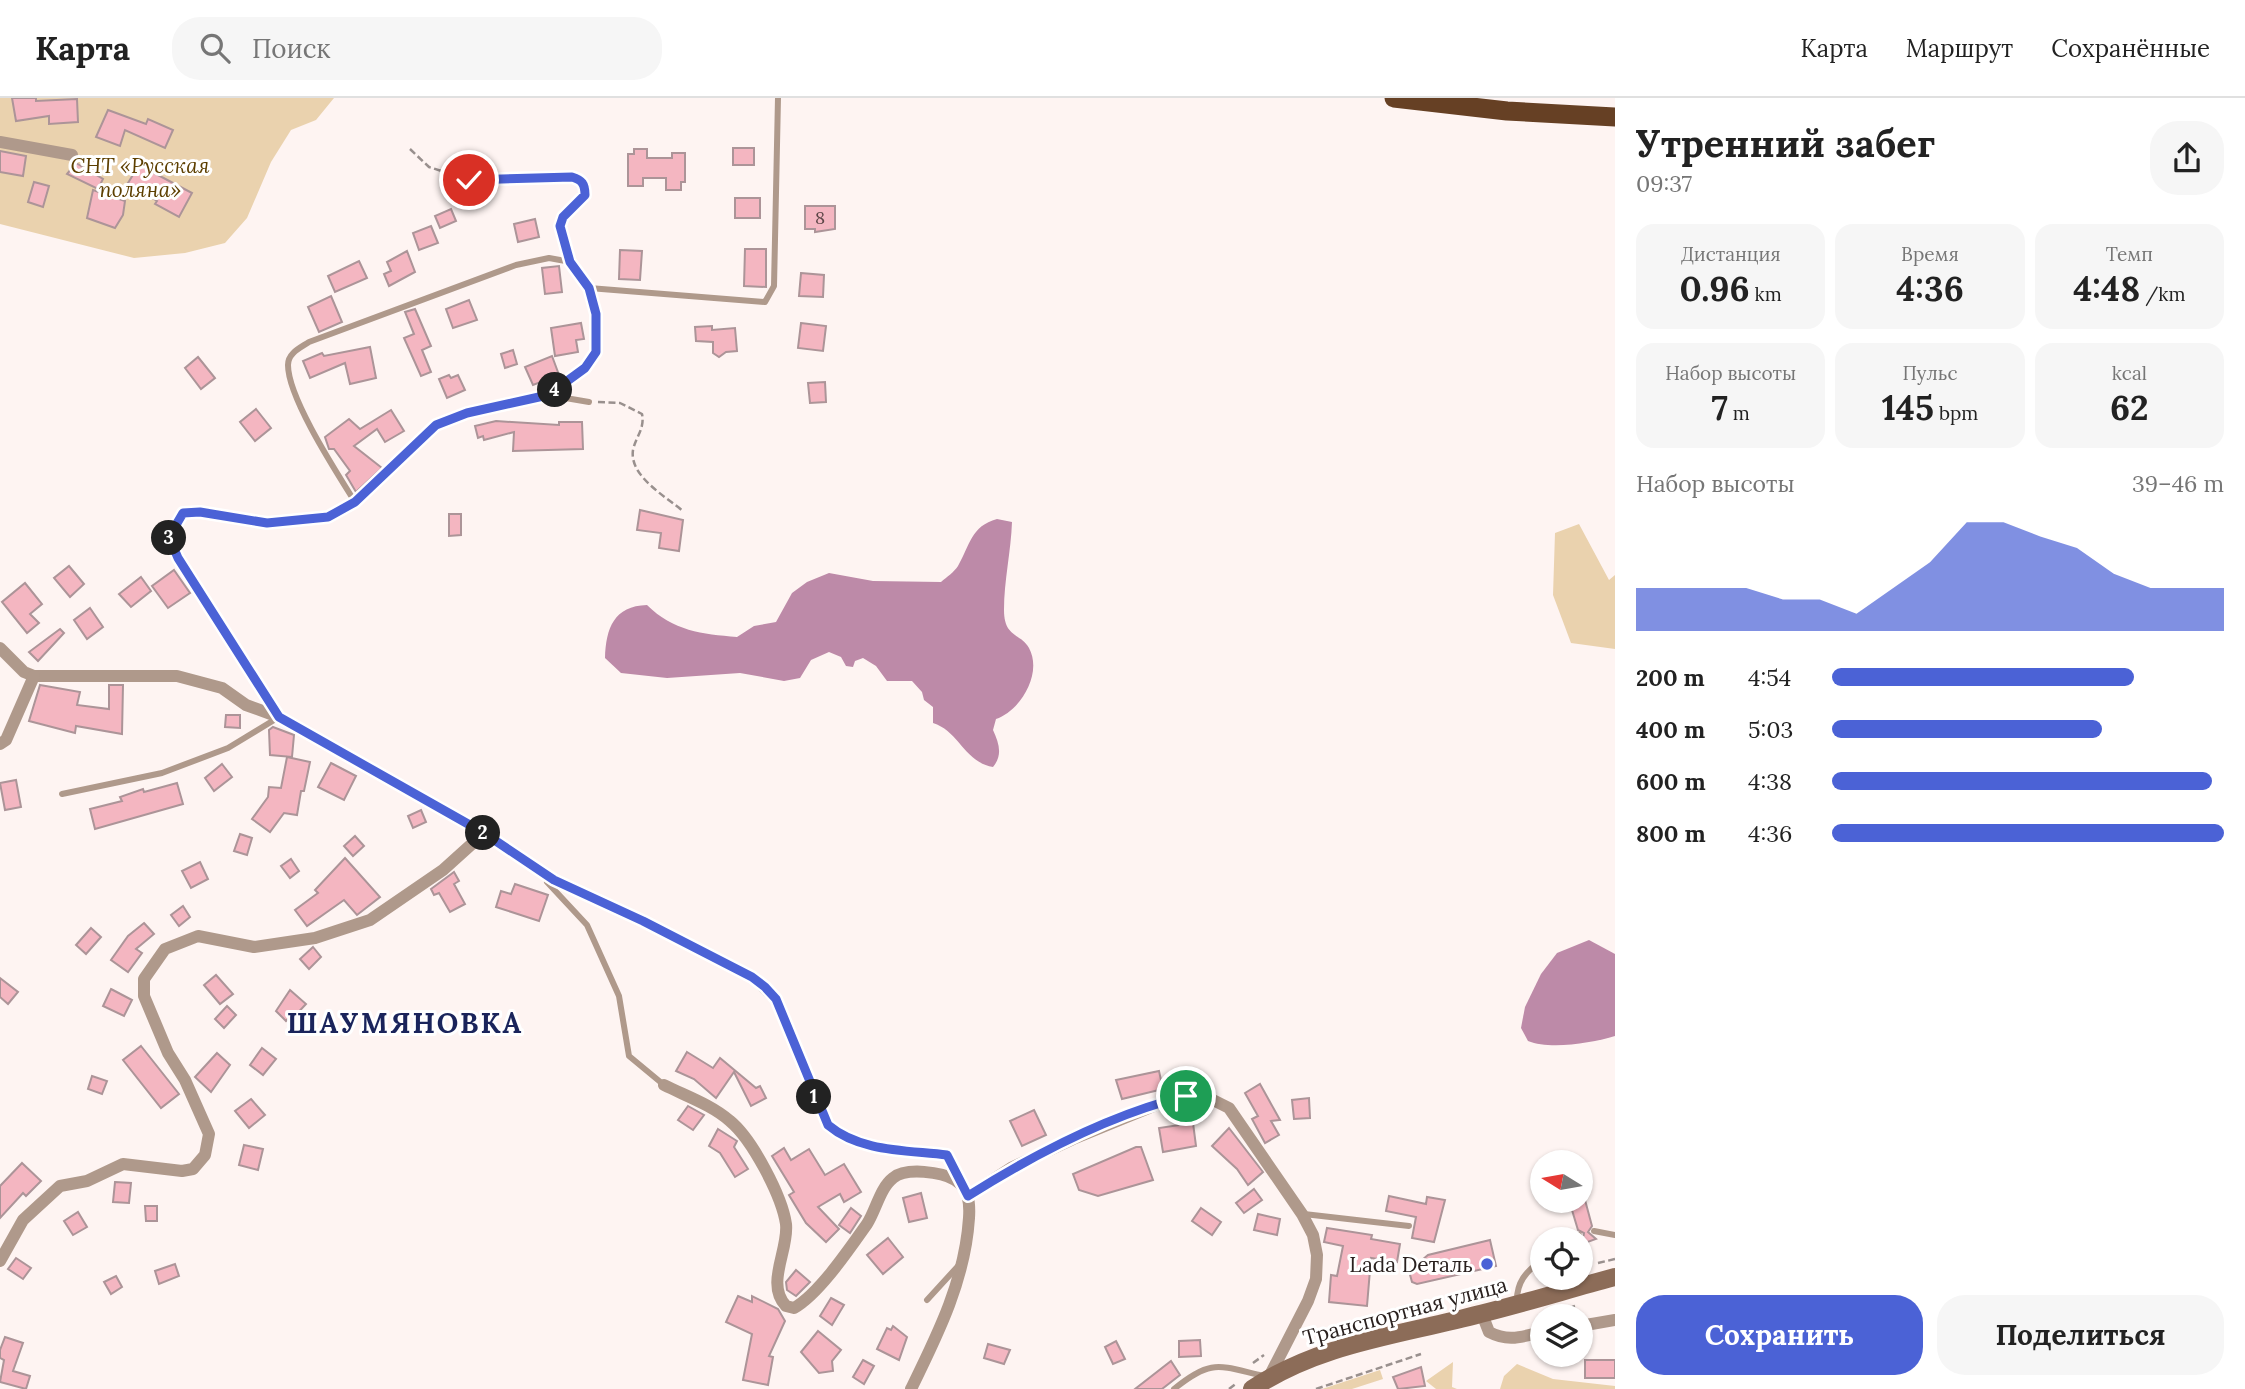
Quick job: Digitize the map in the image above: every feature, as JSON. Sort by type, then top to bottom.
[{"type":"highway","points":[[1394,98],[1507,111],[1615,117]]},
{"type":"main road","name":"Транспортная улица","points":[[1244,1386],[1346,1346],[1482,1314],[1615,1277]]},
{"type":"street","points":[[0,142],[72,155]]},
{"type":"street","points":[[0,648],[23,672],[34,676],[177,676],[222,688],[246,705],[279,717],[484,833],[526,864],[752,977],[776,999],[828,1125],[843,1138],[862,1144],[947,1155],[968,1196],[964,1258],[937,1337],[911,1389]]},
{"type":"street","points":[[2,740],[34,676]]},
{"type":"street","points":[[0,1261],[23,1220],[60,1186],[87,1181],[123,1164],[182,1171],[193,1169],[205,1155],[209,1134],[185,1080],[168,1053],[144,996],[144,979],[164,948],[198,936],[254,947],[315,938],[370,920],[443,870],[484,833]]},
{"type":"street","points":[[664,1085],[731,1121],[748,1142],[779,1200],[786,1225],[777,1283],[786,1306],[794,1308],[803,1303],[832,1269],[867,1223],[892,1178],[900,1174],[918,1173],[950,1177],[959,1182]]},
{"type":"street","points":[[968,1196],[1012,1168],[1073,1139],[1166,1101],[1200,1094],[1229,1108],[1302,1214],[1313,1235],[1317,1255],[1316,1279],[1269,1377]]},
{"type":"street","points":[[1482,1314],[1489,1332],[1501,1339],[1530,1335]]},
{"type":"street","points":[[1593,1324],[1615,1320]]},
{"type":"lane","points":[[589,288],[765,302],[774,286],[778,98]]},
{"type":"lane","points":[[355,502],[315,433],[292,384],[287,363],[292,353],[309,342],[421,303],[516,265],[549,258],[570,262],[589,288],[596,314],[596,352],[585,368],[548,395]]},
{"type":"lane","points":[[62,794],[162,773],[228,748],[279,717],[196,589],[169,537],[183,513],[200,512],[267,523],[328,517],[355,502],[436,425],[467,413],[548,395],[589,402]]},
{"type":"lane","points":[[526,864],[556,890],[587,925],[619,996],[629,1056],[664,1085]]},
{"type":"lane","points":[[1302,1214],[1409,1226]]},
{"type":"lane","points":[[1594,1231],[1615,1235]]},
{"type":"lane","points":[[927,1300],[964,1258]]},
{"type":"lane","points":[[1517,1304],[1520,1280],[1530,1270]]},
{"type":"lane","points":[[1174,1389],[1198,1369],[1211,1366],[1269,1377]]},
{"type":"path","points":[[410,149],[429,167],[469,180],[580,179],[585,186],[585,195],[563,217],[560,226],[570,262]]},
{"type":"path","points":[[589,402],[621,403],[642,414],[644,423],[633,448],[638,473],[683,511]]},
{"type":"path","points":[[1250,1365],[1270,1348]]},
{"type":"path","points":[[1316,1389],[1421,1354]]},
{"type":"path","points":[[1229,1389],[1244,1386]]},
{"type":"green space","name":"СНТ «Русская поляна»","points":[[0,98],[334,98],[316,120],[291,130],[271,162],[247,218],[225,243],[185,253],[134,258],[0,224]]},
{"type":"green space","points":[[1579,524],[1609,580],[1615,575],[1615,649],[1571,643],[1553,595],[1555,533]]},
{"type":"green space","points":[[1453,1362],[1452,1387],[1457,1389],[1436,1389],[1426,1381]]},
{"type":"green space","points":[[1517,1364],[1553,1379],[1615,1386],[1615,1389],[1500,1389],[1504,1376]]},
{"type":"green space","points":[[1380,1370],[1383,1379],[1352,1389],[1322,1389]]},
{"type":"shaded area","points":[[997,519],[1012,522],[1005,588],[1005,619],[1010,630],[1029,648],[1033,669],[1031,680],[1021,700],[1005,715],[996,719],[993,730],[999,753],[993,767],[975,759],[942,727],[933,723],[933,707],[924,700],[922,692],[912,681],[887,681],[876,666],[863,658],[855,661],[853,667],[846,666],[841,657],[829,652],[811,660],[800,678],[784,681],[740,673],[667,678],[621,673],[605,658],[607,637],[614,621],[619,614],[636,606],[647,605],[667,621],[689,630],[737,637],[754,626],[776,622],[792,593],[807,582],[829,573],[873,581],[941,582],[958,566],[976,531]]},
{"type":"shaded area","points":[[1589,940],[1615,954],[1615,1036],[1559,1045],[1528,1041],[1521,1028],[1525,1007],[1541,974],[1557,953]]},
{"type":"building","points":[[12,98],[36,98],[36,101],[77,99],[78,122],[49,124],[49,116],[16,121]]},
{"type":"building","points":[[108,110],[146,124],[148,119],[173,130],[165,148],[125,130],[120,146],[96,137]]},
{"type":"building","points":[[733,148],[754,148],[754,165],[733,165]]},
{"type":"building","points":[[634,149],[647,149],[647,158],[672,158],[672,153],[685,153],[685,182],[681,182],[681,190],[666,190],[666,178],[643,178],[643,186],[628,186],[628,154],[634,154]]},
{"type":"building","points":[[0,151],[26,156],[23,176],[0,172]]},
{"type":"building","points":[[76,163],[103,179],[98,189],[67,174]]},
{"type":"building","points":[[139,165],[192,193],[179,217],[155,204],[157,201],[128,183]]},
{"type":"building","points":[[34,182],[49,186],[43,207],[28,202]]},
{"type":"building","points":[[93,190],[125,201],[123,215],[115,228],[87,218]]},
{"type":"building","points":[[735,198],[760,198],[760,218],[735,218]]},
{"type":"building","points":[[805,206],[835,206],[835,229],[815,232],[815,229],[805,229]]},
{"type":"building","points":[[451,209],[456,221],[440,228],[435,216]]},
{"type":"building","points":[[535,219],[539,237],[518,242],[514,224]]},
{"type":"building","points":[[431,226],[438,243],[419,250],[413,233]]},
{"type":"building","points":[[745,249],[766,249],[766,287],[744,286]]},
{"type":"building","points":[[620,250],[642,251],[640,280],[619,279]]},
{"type":"building","points":[[407,251],[415,272],[389,286],[384,274],[391,271],[387,262]]},
{"type":"building","points":[[359,261],[367,278],[335,292],[328,276]]},
{"type":"building","points":[[559,266],[562,292],[545,294],[542,268]]},
{"type":"building","points":[[801,273],[824,275],[823,297],[799,296]]},
{"type":"building","points":[[331,296],[342,322],[319,332],[308,307]]},
{"type":"building","points":[[469,300],[477,320],[453,328],[446,309]]},
{"type":"building","points":[[415,309],[431,346],[422,350],[431,372],[421,376],[404,338],[414,334],[405,312]]},
{"type":"building","points":[[581,323],[584,339],[576,340],[578,352],[555,356],[551,328]]},
{"type":"building","points":[[801,323],[826,326],[823,351],[798,348]]},
{"type":"building","points":[[712,326],[712,330],[735,328],[737,351],[726,352],[719,357],[713,353],[713,342],[696,341],[695,327]]},
{"type":"building","points":[[370,347],[376,378],[350,384],[345,363],[310,378],[303,361],[322,353],[324,356]]},
{"type":"building","points":[[513,350],[517,364],[505,368],[501,354]]},
{"type":"building","points":[[552,356],[559,375],[533,385],[525,367]]},
{"type":"building","points":[[198,357],[215,378],[201,389],[185,368]]},
{"type":"building","points":[[449,375],[451,378],[458,375],[465,390],[447,398],[439,379]]},
{"type":"building","points":[[825,382],[826,402],[810,403],[808,383]]},
{"type":"building","points":[[256,409],[271,428],[255,441],[240,422]]},
{"type":"building","points":[[391,410],[404,431],[385,442],[377,429],[354,446],[382,468],[356,492],[346,475],[350,471],[334,449],[329,449],[325,437],[349,419],[360,429]]},
{"type":"building","points":[[496,421],[559,425],[559,422],[582,422],[583,449],[513,451],[514,432],[484,440],[483,436],[478,438],[475,426]]},
{"type":"building","points":[[640,510],[683,520],[679,551],[659,548],[661,533],[637,530]]},
{"type":"building","points":[[449,514],[461,514],[461,535],[449,536]]},
{"type":"building","points":[[69,566],[84,584],[70,597],[54,578]]},
{"type":"building","points":[[174,570],[190,593],[168,608],[152,586]]},
{"type":"building","points":[[141,577],[151,591],[131,607],[119,594]]},
{"type":"building","points":[[25,583],[42,604],[30,614],[39,623],[27,633],[2,602]]},
{"type":"building","points":[[90,608],[103,627],[87,639],[74,620]]},
{"type":"building","points":[[60,629],[64,633],[38,661],[29,652]]},
{"type":"building","points":[[40,685],[80,692],[77,705],[109,709],[109,685],[123,685],[122,734],[76,726],[75,733],[29,721]]},
{"type":"building","points":[[226,715],[240,715],[240,728],[225,727]]},
{"type":"building","points":[[273,727],[294,735],[292,757],[270,755],[269,730]]},
{"type":"building","points":[[287,757],[310,762],[304,791],[301,791],[297,815],[284,813],[270,832],[252,819],[268,797],[269,787],[281,788]]},
{"type":"building","points":[[331,763],[356,776],[344,800],[318,787]]},
{"type":"building","points":[[222,764],[232,777],[214,791],[205,778]]},
{"type":"building","points":[[16,780],[21,807],[5,810],[0,783]]},
{"type":"building","points":[[177,783],[183,804],[95,829],[90,809],[122,801],[120,797],[143,789],[144,792]]},
{"type":"building","points":[[421,810],[426,822],[413,828],[408,816]]},
{"type":"building","points":[[240,834],[252,838],[247,855],[234,851]]},
{"type":"building","points":[[355,836],[364,846],[353,856],[344,846]]},
{"type":"building","points":[[345,858],[380,897],[357,915],[344,900],[307,926],[295,910],[318,893],[315,890]]},
{"type":"building","points":[[291,859],[299,871],[290,878],[281,866]]},
{"type":"building","points":[[200,862],[208,879],[191,888],[182,871]]},
{"type":"building","points":[[454,872],[459,881],[454,884],[465,904],[450,912],[439,893],[434,895],[431,889]]},
{"type":"building","points":[[515,884],[548,895],[539,921],[496,907],[501,891],[511,894]]},
{"type":"building","points":[[183,906],[190,917],[179,926],[171,915]]},
{"type":"building","points":[[144,923],[154,934],[136,949],[142,953],[128,972],[111,960],[128,936]]},
{"type":"building","points":[[91,928],[101,937],[86,954],[76,945]]},
{"type":"building","points":[[313,947],[321,957],[309,969],[300,959]]},
{"type":"building","points":[[216,975],[233,994],[220,1004],[204,985]]},
{"type":"building","points":[[0,978],[18,992],[8,1004],[0,997]]},
{"type":"building","points":[[111,989],[132,1000],[124,1016],[103,1006]]},
{"type":"building","points":[[290,990],[306,1004],[292,1019],[290,1017],[286,1021],[276,1011]]},
{"type":"building","points":[[227,1006],[236,1015],[224,1028],[215,1019]]},
{"type":"building","points":[[141,1046],[179,1094],[161,1108],[123,1060]]},
{"type":"building","points":[[262,1048],[276,1059],[263,1075],[250,1065]]},
{"type":"building","points":[[687,1052],[713,1068],[720,1058],[756,1088],[760,1086],[766,1098],[751,1106],[734,1072],[716,1098],[694,1079],[676,1071]]},
{"type":"building","points":[[217,1053],[230,1065],[211,1092],[195,1077]]},
{"type":"building","points":[[1159,1071],[1163,1089],[1122,1099],[1116,1080]]},
{"type":"building","points":[[92,1076],[107,1081],[102,1094],[88,1089]]},
{"type":"building","points":[[1260,1084],[1280,1120],[1271,1121],[1279,1135],[1265,1143],[1252,1119],[1258,1116],[1245,1093]]},
{"type":"building","points":[[1309,1098],[1310,1118],[1294,1119],[1292,1100]]},
{"type":"building","points":[[251,1099],[265,1115],[249,1128],[235,1111]]},
{"type":"building","points":[[688,1106],[704,1115],[693,1130],[678,1120]]},
{"type":"building","points":[[1034,1110],[1046,1135],[1022,1146],[1010,1121]]},
{"type":"building","points":[[1193,1123],[1196,1146],[1163,1152],[1159,1128]]},
{"type":"building","points":[[1229,1128],[1263,1172],[1248,1185],[1237,1169],[1212,1146]]},
{"type":"building","points":[[718,1129],[737,1141],[734,1147],[748,1169],[735,1177],[720,1153],[709,1146]]},
{"type":"building","points":[[244,1145],[263,1149],[258,1170],[239,1165]]},
{"type":"building","points":[[1141,1147],[1153,1180],[1098,1196],[1079,1190],[1073,1174]]},
{"type":"building","points":[[784,1148],[791,1160],[809,1149],[825,1175],[844,1164],[861,1192],[844,1202],[840,1194],[818,1207],[839,1229],[826,1242],[806,1223],[789,1195],[794,1192],[772,1156]]},
{"type":"building","points":[[22,1163],[41,1181],[26,1196],[23,1193],[0,1218],[0,1186]]},
{"type":"building","points":[[115,1182],[131,1183],[129,1203],[113,1202]]},
{"type":"building","points":[[1254,1189],[1262,1200],[1244,1213],[1236,1203]]},
{"type":"building","points":[[921,1193],[927,1218],[909,1222],[903,1198]]},
{"type":"building","points":[[1389,1196],[1426,1204],[1427,1197],[1445,1200],[1434,1242],[1412,1238],[1416,1217],[1386,1211]]},
{"type":"building","points":[[145,1206],[157,1206],[157,1221],[146,1221]]},
{"type":"building","points":[[851,1208],[861,1216],[850,1233],[839,1225]]},
{"type":"building","points":[[1201,1208],[1221,1222],[1212,1235],[1192,1221]]},
{"type":"building","points":[[78,1212],[87,1227],[73,1235],[64,1221]]},
{"type":"building","points":[[1573,1213],[1588,1213],[1591,1227],[1577,1227]]},
{"type":"building","points":[[1258,1214],[1280,1219],[1277,1235],[1254,1230]]},
{"type":"building","points":[[1327,1228],[1372,1235],[1371,1239],[1400,1244],[1397,1262],[1371,1258],[1367,1306],[1329,1302],[1331,1275],[1337,1276],[1343,1246],[1324,1242]]},
{"type":"building","points":[[888,1238],[903,1257],[883,1274],[867,1255]]},
{"type":"building","points":[[1490,1240],[1496,1266],[1417,1284],[1412,1282],[1409,1271],[1428,1255]]},
{"type":"building","points":[[16,1258],[31,1268],[23,1279],[8,1269]]},
{"type":"building","points":[[175,1264],[179,1276],[159,1284],[155,1271]]},
{"type":"building","points":[[796,1270],[810,1282],[796,1296],[787,1290],[786,1282]]},
{"type":"building","points":[[116,1276],[122,1287],[111,1294],[104,1282]]},
{"type":"building","points":[[738,1296],[752,1302],[752,1296],[778,1309],[785,1321],[769,1356],[773,1357],[768,1385],[743,1380],[752,1334],[726,1322]]},
{"type":"building","points":[[831,1298],[844,1305],[832,1325],[820,1316]]},
{"type":"building","points":[[893,1326],[907,1337],[899,1360],[877,1349],[887,1328],[891,1330]]},
{"type":"building","points":[[818,1331],[841,1350],[832,1361],[833,1371],[819,1373],[801,1352]]},
{"type":"building","points":[[5,1337],[23,1343],[13,1371],[30,1376],[26,1389],[0,1382],[4,1360],[0,1358],[0,1350]]},
{"type":"building","points":[[1200,1340],[1201,1356],[1179,1357],[1179,1341]]},
{"type":"building","points":[[1116,1341],[1125,1359],[1113,1364],[1105,1347]]},
{"type":"building","points":[[988,1344],[1010,1350],[1004,1364],[984,1358]]},
{"type":"building","points":[[863,1360],[874,1366],[864,1384],[853,1377]]},
{"type":"building","points":[[1593,1360],[1615,1360],[1615,1378],[1585,1378],[1585,1367],[1593,1367]]},
{"type":"building","points":[[1171,1361],[1180,1375],[1162,1389],[1135,1389]]},
{"type":"building","points":[[1421,1367],[1425,1386],[1398,1389],[1393,1377]]},
{"type":"place","name":"Lada Dеталь","points":[[1487,1264]]},
{"type":"district","name":"ШАУМЯНОВКА","points":[[405,1023]]},
{"type":"route","points":[[469,180],[580,179],[585,186],[585,195],[563,217],[560,226],[570,262],[589,288],[596,314],[596,352],[585,368],[548,395],[467,413],[436,425],[417,440],[355,502],[328,517],[267,523],[200,512],[183,513],[174,524],[169,537],[178,558],[279,717],[484,833],[526,864],[554,880],[643,921],[752,977],[776,999],[793,1046],[828,1125],[843,1138],[862,1144],[947,1155],[968,1196],[1012,1168],[1073,1139],[1166,1101],[1186,1096]]}]
